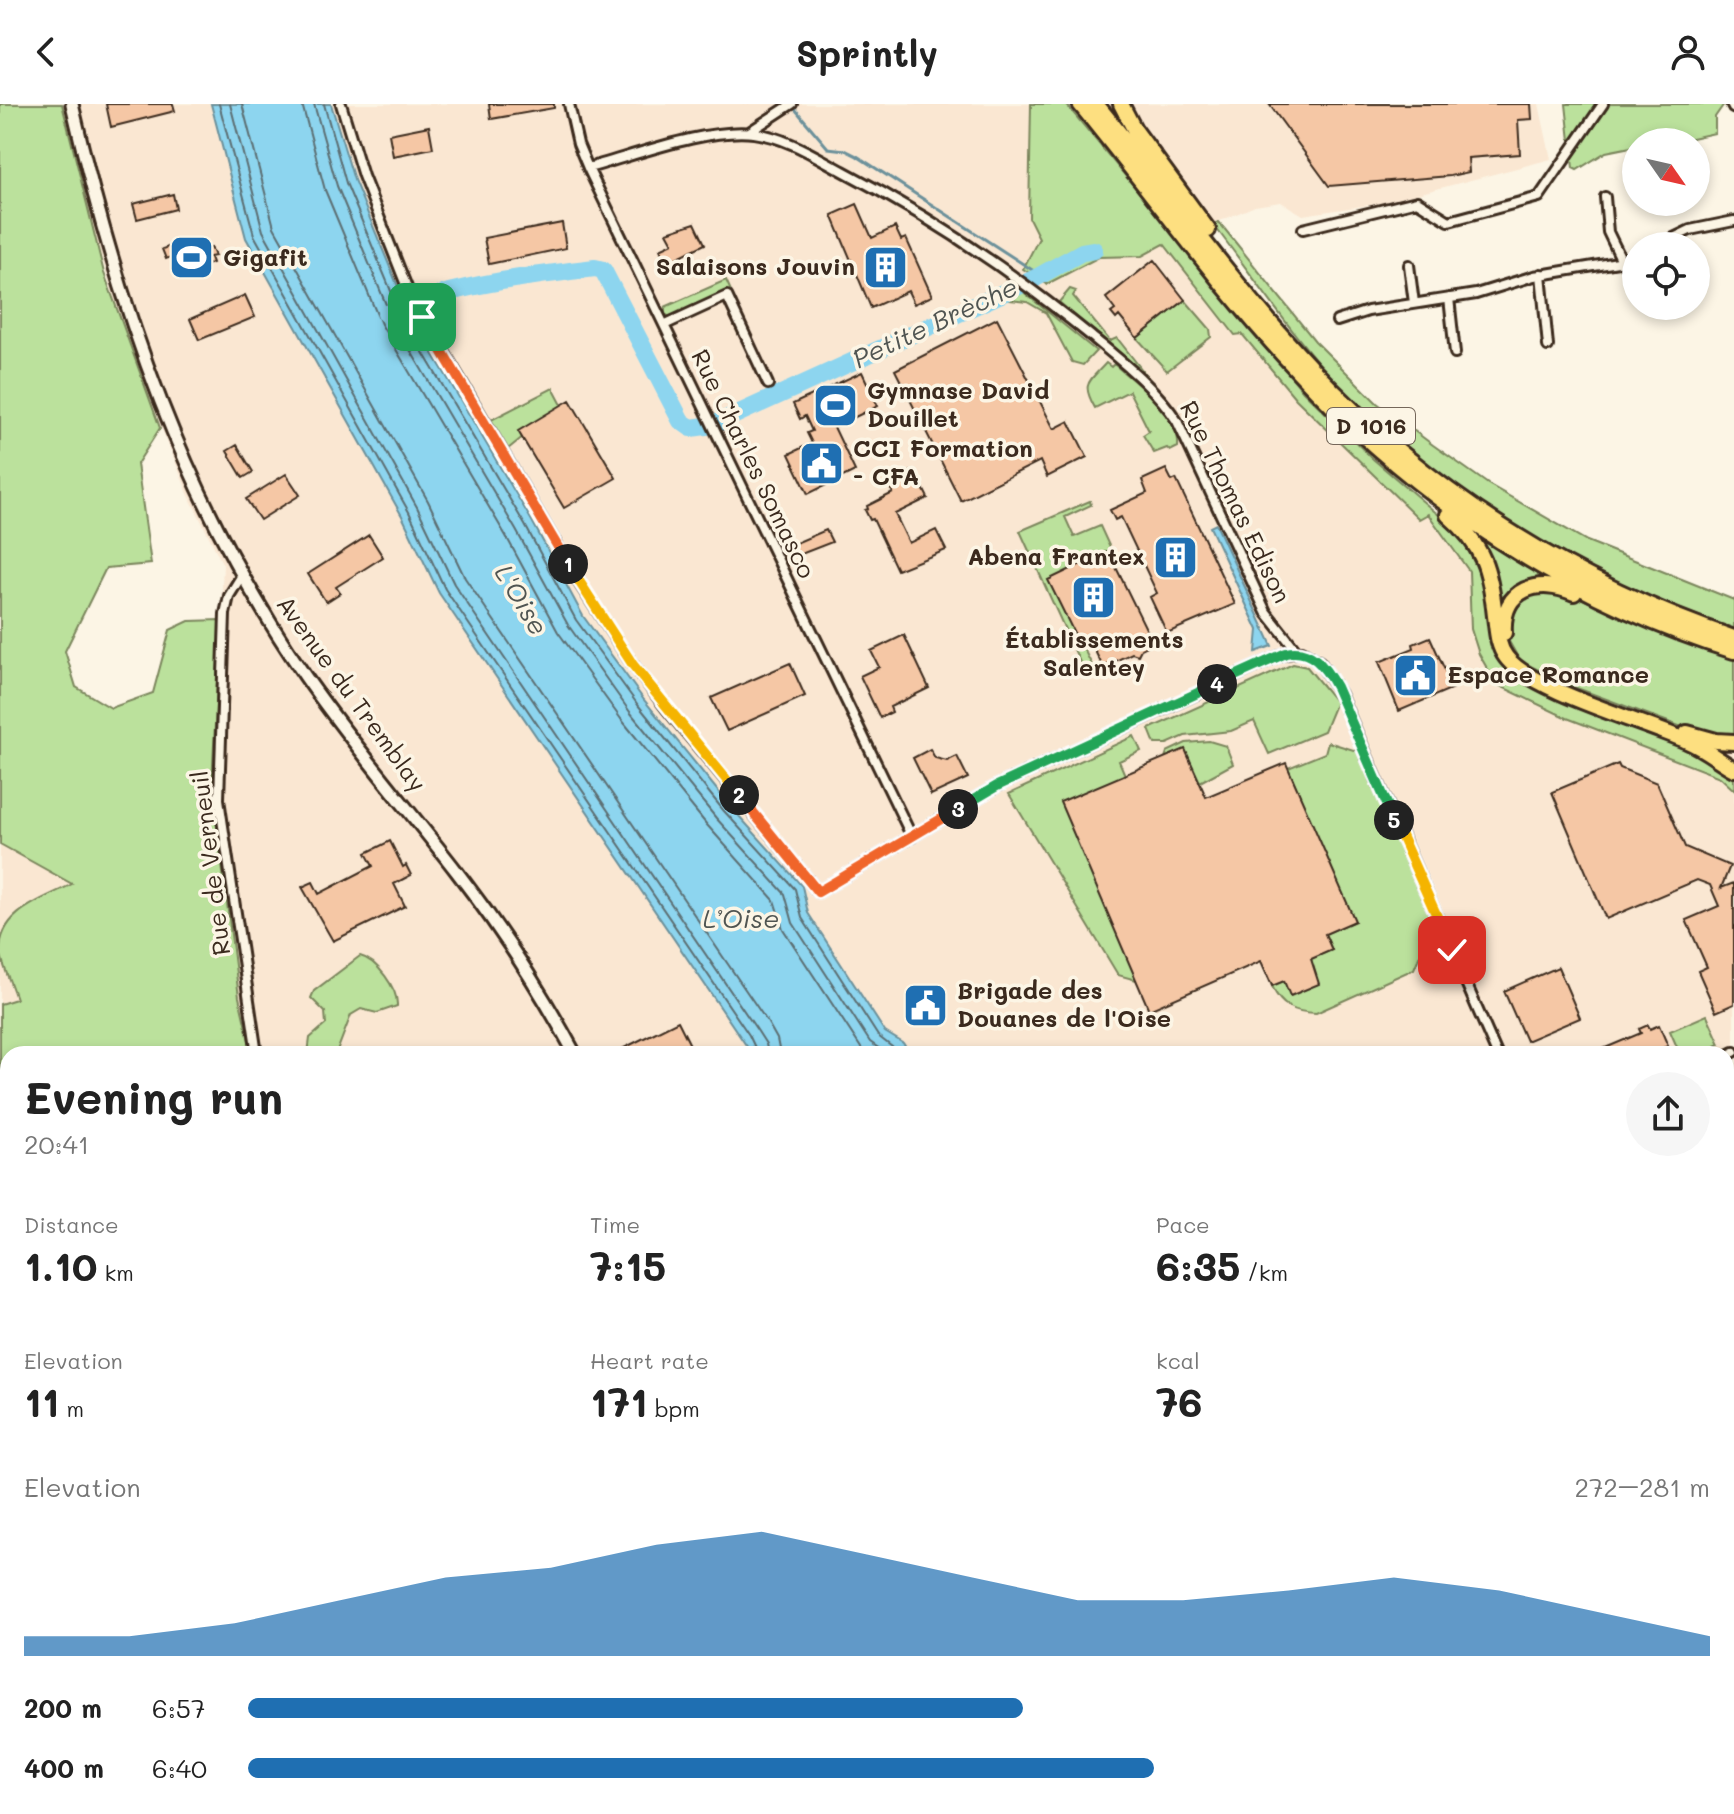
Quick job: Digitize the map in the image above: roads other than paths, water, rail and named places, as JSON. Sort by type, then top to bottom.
[{"type":"highway","name":"D 1016","points":[[1080,104],[1277,349],[1332,407],[1478,546],[1491,583],[1499,645],[1515,667],[1551,687],[1692,743],[1734,769]]},
{"type":"highway","name":"D 1016","points":[[1096,104],[1292,347],[1396,449],[1496,524],[1601,584],[1734,638]]},
{"type":"highway","name":"D 1016","points":[[1121,104],[1134,129],[1292,347]]},
{"type":"highway","name":"D 1016","points":[[1386,457],[1438,498],[1511,548],[1592,593],[1657,623]]},
{"type":"highway","name":"D 1016","points":[[1732,743],[1688,733],[1540,676],[1512,655],[1503,628],[1507,611],[1515,599],[1525,589],[1542,584],[1561,587],[1607,607],[1734,651]]},
{"type":"highway","name":"D 1016","points":[[1720,761],[1734,776]]},
{"type":"main road","name":"Avenue du Tremblay","points":[[72,104],[103,234],[138,346],[179,450],[242,575],[279,637],[329,710],[490,918],[570,1046]]},
{"type":"street","points":[[341,104],[363,176],[412,298],[619,645],[671,715],[818,892],[997,786],[1281,655],[1297,651]]},
{"type":"street","name":"Rue Charles Somasco","points":[[569,104],[576,138],[588,168],[912,837]]},
{"type":"street","points":[[748,132],[792,104]]},
{"type":"street","points":[[1303,229],[1417,201],[1449,221],[1539,197],[1603,104]]},
{"type":"street","name":"Rue Thomas Edison","points":[[588,168],[702,138],[748,132],[787,142],[867,183],[948,231],[1031,289],[1120,361],[1171,412],[1266,612],[1297,651],[1307,653],[1320,662],[1336,687],[1493,1046]]},
{"type":"street","points":[[1605,197],[1608,232],[1622,261]]},
{"type":"street","points":[[1687,232],[1734,221]]},
{"type":"street","points":[[1337,321],[1368,311],[1483,292],[1541,274],[1622,263]]},
{"type":"street","points":[[1409,265],[1414,303]]},
{"type":"street","points":[[1541,274],[1548,346]]},
{"type":"street","points":[[664,325],[727,296],[768,384]]},
{"type":"street","points":[[1449,298],[1455,353]]},
{"type":"street","name":"Rue de Verneuil","points":[[242,575],[229,596],[225,614],[218,781],[256,1046]]},
{"type":"water","name":"L’Oise","points":[[211,104],[331,104],[354,180],[408,311],[532,521],[583,616],[644,700],[730,806],[802,886],[808,913],[885,1032],[905,1046],[747,1046],[439,593],[402,516],[246,238]]},
{"type":"water","points":[[1216,524],[1272,646],[1256,652],[1258,630],[1210,527]]},
{"type":"waterway","points":[[795,109],[828,148],[845,150],[857,156],[1040,275]]},
{"type":"waterway","name":"Petite Brèche","points":[[386,314],[449,292],[485,284],[595,268],[603,270],[681,421],[691,428],[713,425],[1034,279],[1082,252],[1094,250]]},
{"type":"place","name":"Gigafit","points":[[192,258]]},
{"type":"place","name":"Salaisons Jouvin","points":[[886,267]]},
{"type":"place","name":"Gymnase David Douillet","points":[[836,405]]},
{"type":"place","name":"CCI Formation - CFA","points":[[822,463]]},
{"type":"place","name":"Abena Frantex","points":[[1176,557]]},
{"type":"place","name":"Établissements Salentey","points":[[1094,598]]},
{"type":"place","name":"Espace Romance","points":[[1416,675]]},
{"type":"place","name":"Brigade des Douanes de l'Oise","points":[[926,1005]]},
{"type":"water label","name":"L'Oise","points":[[521,600]]}]
